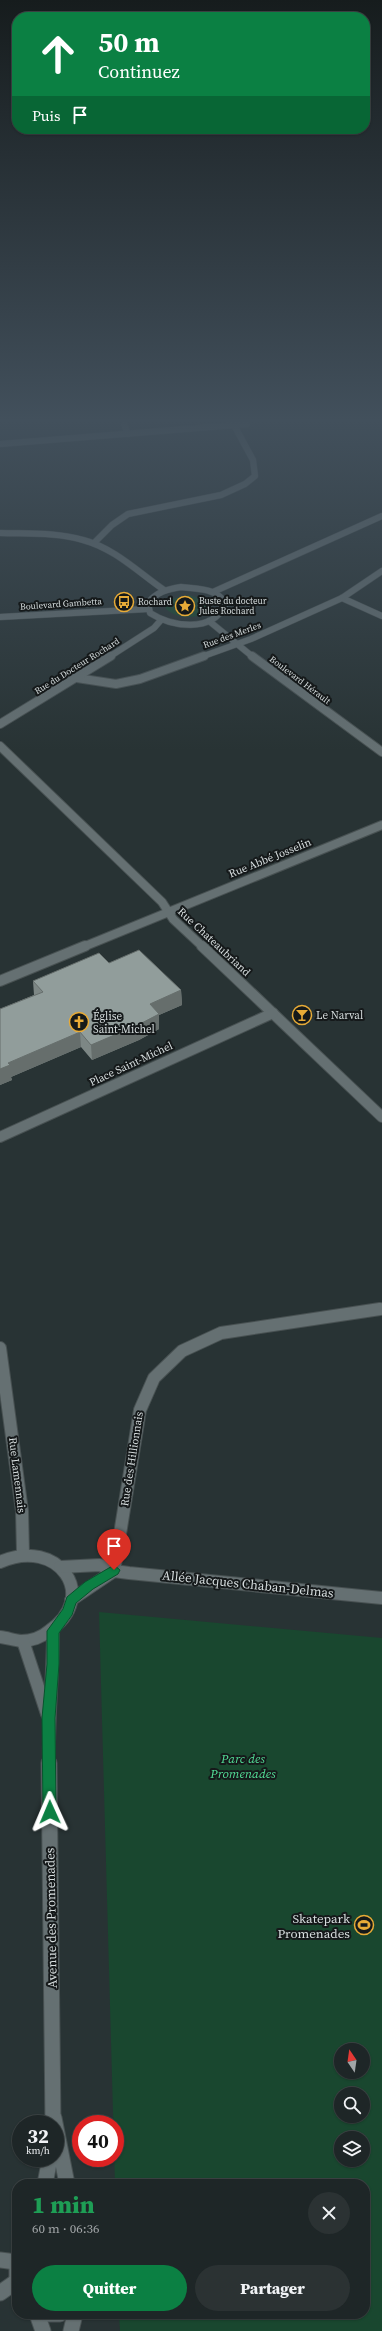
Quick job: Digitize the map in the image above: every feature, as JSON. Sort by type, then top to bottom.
[{"type":"street","points":[[0,533],[68,537],[94,543],[124,560],[164,590]]},
{"type":"street","points":[[94,543],[104,533]]},
{"type":"street","points":[[213,592],[345,533]]},
{"type":"street","name":"Rue des Merles","points":[[77,678],[116,684],[128,682],[237,645],[342,598],[382,571]]},
{"type":"street","points":[[189,587],[213,592],[224,602],[225,607],[217,617],[209,621],[185,624],[161,620],[155,617],[148,609],[148,604],[151,598],[164,590],[189,587]]},
{"type":"street","points":[[342,598],[382,616]]},
{"type":"street","name":"Boulevard Gambetta","points":[[0,617],[148,609]]},
{"type":"street","name":"Rue du Docteur Rochard","points":[[0,724],[77,678],[154,628],[161,620]]},
{"type":"street","name":"Boulevard Hérault","points":[[209,621],[237,645],[382,752]]},
{"type":"street","name":"Rue Chateaubriand","points":[[0,746],[162,902],[168,913],[382,1117]]},
{"type":"street","name":"Rue Abbé Josselin","points":[[168,913],[192,901],[382,825]]},
{"type":"street","points":[[0,981],[168,913]]},
{"type":"street","name":"Place Saint-Michel","points":[[0,1137],[273,1013]]},
{"type":"street","name":"Rue des Hillionnais","points":[[114,1570],[140,1410],[154,1378],[182,1351],[221,1333],[382,1308]]},
{"type":"street","name":"Rue Lamennais","points":[[0,1348],[22,1510],[24,1545],[22,1554]]},
{"type":"street","points":[[0,1562],[22,1554],[43,1557],[60,1567],[68,1576],[72,1588],[72,1600],[68,1612],[53,1631],[34,1640],[11,1641],[0,1637]]},
{"type":"street","name":"Allée Jacques Chaban-Delmas","points":[[60,1567],[100,1565],[114,1570],[382,1598]]},
{"type":"street","points":[[72,1600],[89,1586],[114,1570]]},
{"type":"street","name":"Avenue des Promenades","points":[[53,1631],[53,1664],[48,1718],[54,2115]]},
{"type":"street","name":"Avenue des Promenades","points":[[23,1641],[48,1718]]},
{"type":"street","points":[[46,2179],[48,2167]]},
{"type":"street","name":"Avenue des Promenades","points":[[63,2167],[66,2179]]},
{"type":"street","points":[[0,2293],[12,2285]]},
{"type":"street","points":[[39,2319],[43,2331]]},
{"type":"street","points":[[71,2331],[74,2319]]},
{"type":"green space","points":[[189,595],[206,600],[210,607],[201,615],[189,617],[176,615],[166,609],[165,605],[171,599]]},
{"type":"green space","name":"Parc des Promenades","points":[[99,1612],[382,1638],[382,2331],[120,2331],[119,2319],[370,2319],[370,2179],[115,2179],[115,2167],[124,2167],[124,2115],[113,2115]]},
{"type":"building","name":"Église Saint-Michel","points":[[139,950],[181,990],[150,1004],[159,1014],[138,1025],[91,1045],[80,1032],[8,1063],[10,1065],[0,1069],[0,1009],[43,992],[33,981],[99,953],[109,963]]},
{"type":"place","name":"Rochard","points":[[124,602]]},
{"type":"place","name":"Buste du docteur Jules Rochard","points":[[185,606]]},
{"type":"place","name":"Le Narval","points":[[302,1015]]},
{"type":"place","name":"Église Saint-Michel","points":[[79,1022]]},
{"type":"place","name":"Skatepark Promenades","points":[[364,1925]]},
{"type":"route","points":[[50,1812],[48,1718],[53,1664],[53,1631],[62,1622],[68,1612],[72,1600],[89,1586],[114,1570]]}]
